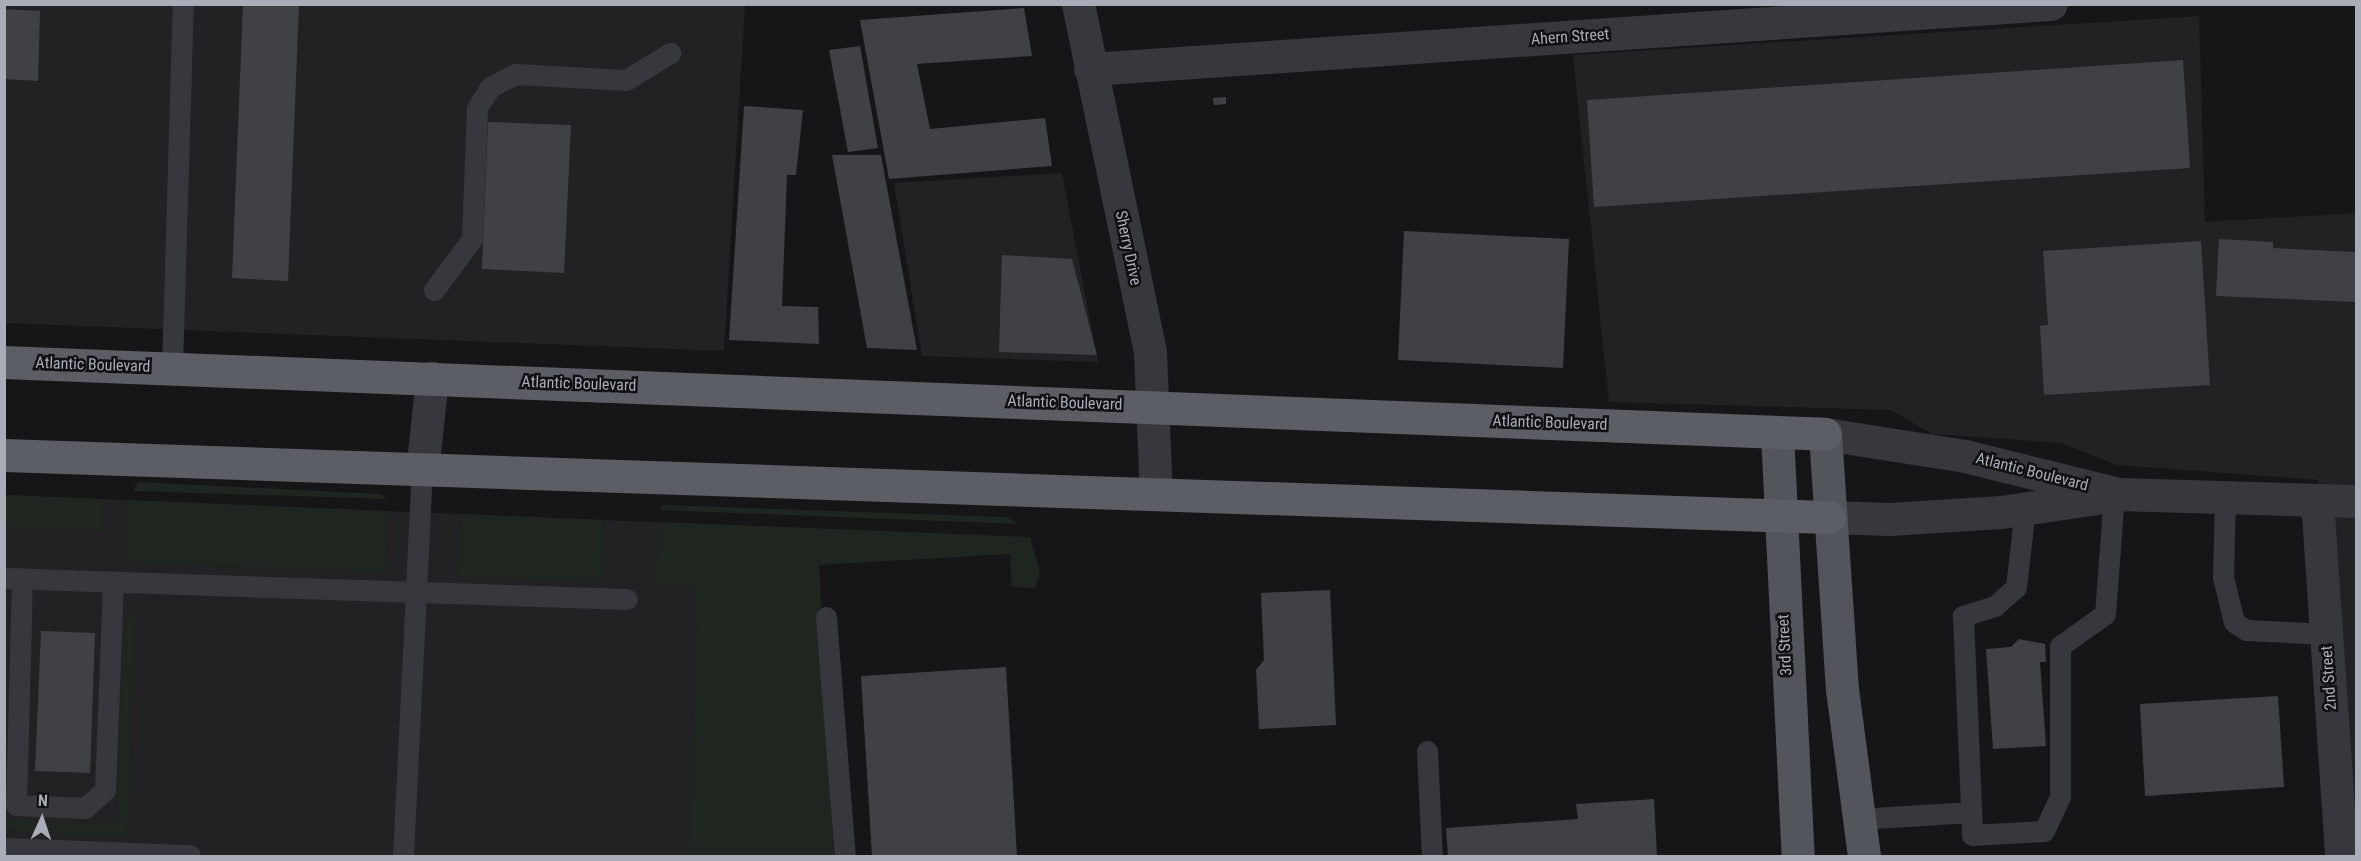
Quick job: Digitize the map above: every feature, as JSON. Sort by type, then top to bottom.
[{"type":"highway","name":"Atlantic Boulevard","points":[[4,362],[1825,434]]},
{"type":"highway","name":"Atlantic Boulevard","points":[[4,455],[422,472],[1829,517]]},
{"type":"main road","name":"3rd Street","points":[[1777,433],[1798,856]]},
{"type":"main road","points":[[1825,434],[1829,517],[1847,741],[1864,856]]},
{"type":"street","name":"Sherry Drive","points":[[1078,4],[1150,353],[1156,407],[1156,494]]},
{"type":"street","name":"Ahern Street","points":[[1090,69],[2050,4]]},
{"type":"street","points":[[422,472],[432,378]]},
{"type":"street","name":"Atlantic Boulevard","points":[[1825,434],[1965,456],[2116,494]]},
{"type":"street","name":"Atlantic Boulevard","points":[[1829,517],[1889,519],[2025,509],[2116,494],[2356,501]]},
{"type":"street","name":"2nd Street","points":[[2317,500],[2341,856]]},
{"type":"lane","points":[[172,368],[183,4]]},
{"type":"lane","points":[[434,290],[472,239],[477,108],[490,87],[515,74],[626,80],[670,53]]},
{"type":"lane","points":[[403,856],[422,472]]},
{"type":"lane","points":[[2025,509],[2016,587],[1995,606],[1963,616],[1972,835],[2044,831],[2060,796],[2060,646],[2105,614],[2116,494]]},
{"type":"lane","points":[[2225,496],[2223,577],[2234,622],[2246,630],[2326,634]]},
{"type":"lane","points":[[113,582],[105,790],[85,808],[16,805],[13,578],[627,599]]},
{"type":"lane","points":[[826,617],[845,856]]},
{"type":"lane","points":[[1427,751],[1432,856]]},
{"type":"lane","points":[[1858,819],[1971,812]]},
{"type":"lane","points":[[4,848],[190,855]]},
{"type":"shaded area","points":[[5,5],[745,5],[724,351],[5,323]]},
{"type":"shaded area","points":[[2199,16],[2205,222],[2356,213],[2356,856],[2318,480],[2117,465],[2061,443],[1932,434],[1891,410],[1609,402],[1573,55]]},
{"type":"shaded area","points":[[1062,173],[1098,362],[922,356],[894,183]]},
{"type":"shaded area","points":[[138,482],[381,494],[386,499],[133,491]]},
{"type":"shaded area","points":[[5,495],[768,527],[792,856],[5,856]]},
{"type":"shaded area","points":[[5,495],[102,499],[102,531],[5,527]]},
{"type":"shaded area","points":[[128,500],[384,511],[388,525],[386,567],[383,572],[133,563],[128,558]]},
{"type":"shaded area","points":[[662,505],[1006,517],[1019,524],[660,510]]},
{"type":"shaded area","points":[[462,514],[602,520],[606,563],[601,582],[457,576]]},
{"type":"shaded area","points":[[661,522],[1030,537],[1040,572],[1035,588],[1012,587],[1010,554],[819,565],[834,856],[688,856],[697,623],[692,588],[654,584]]},
{"type":"shaded area","points":[[136,612],[127,834],[106,837],[5,831],[5,820],[117,823],[124,631],[127,617]]},
{"type":"building","points":[[243,4],[299,4],[288,281],[232,278]]},
{"type":"building","points":[[1024,8],[1032,56],[917,64],[930,129],[1045,118],[1052,166],[889,179],[860,20]]},
{"type":"building","points":[[4,9],[40,11],[38,81],[4,79]]},
{"type":"building","points":[[860,46],[878,148],[848,152],[829,50]]},
{"type":"building","points":[[2183,60],[2190,168],[1594,207],[1587,100]]},
{"type":"building","points":[[1226,97],[1226,104],[1214,105],[1213,98]]},
{"type":"building","points":[[744,106],[803,110],[796,175],[787,175],[782,306],[818,307],[819,344],[729,340]]},
{"type":"building","points":[[488,122],[571,125],[564,273],[482,269]]},
{"type":"building","points":[[832,155],[881,155],[917,350],[867,348]]},
{"type":"building","points":[[1404,231],[1569,239],[1563,368],[1398,360]]},
{"type":"building","points":[[2219,239],[2273,242],[2273,248],[2356,252],[2356,302],[2216,296]]},
{"type":"building","points":[[2201,241],[2210,385],[2044,395],[2040,326],[2048,325],[2043,251]]},
{"type":"building","points":[[1002,255],[1072,259],[1097,355],[999,352]]},
{"type":"building","points":[[1330,590],[1336,725],[1259,729],[1256,670],[1264,660],[1261,593]]},
{"type":"building","points":[[41,631],[95,633],[90,773],[35,771]]},
{"type":"building","points":[[2019,639],[2045,644],[2046,662],[2040,662],[2046,746],[1993,749],[1986,649],[2011,647]]},
{"type":"building","points":[[1006,667],[1017,856],[872,856],[861,676]]},
{"type":"building","points":[[2278,696],[2284,787],[2145,796],[2140,704]]},
{"type":"building","points":[[1654,799],[1657,856],[1448,856],[1446,828],[1578,819],[1576,804]]}]
